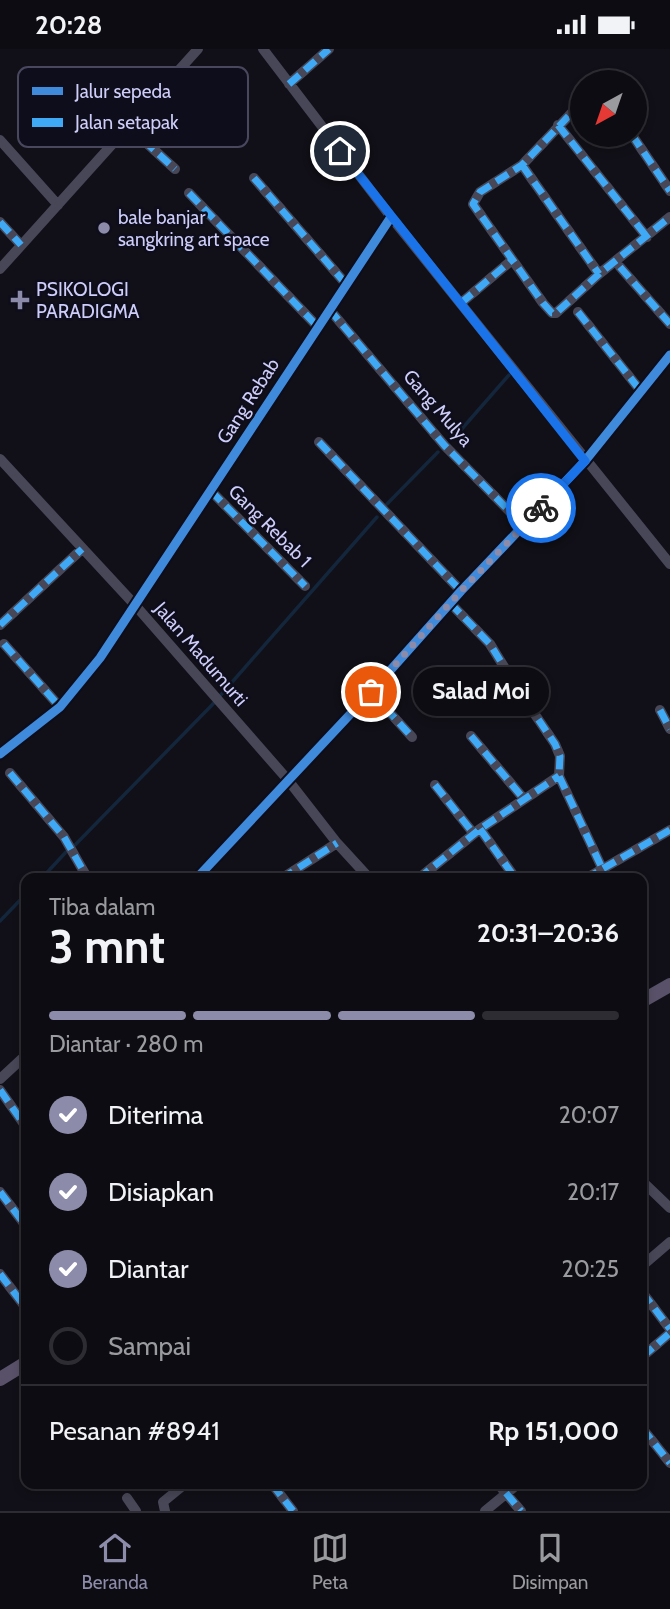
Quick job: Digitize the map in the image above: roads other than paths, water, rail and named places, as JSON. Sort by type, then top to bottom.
[{"type":"main road","points":[[647,999],[670,985]]},
{"type":"main road","points":[[0,1379],[21,1366]]},
{"type":"street","points":[[182,67],[198,49]]},
{"type":"street","points":[[262,49],[391,217],[670,564]]},
{"type":"street","points":[[289,84],[329,49]]},
{"type":"street","points":[[570,113],[523,165],[480,192],[473,204],[543,303],[554,314],[670,217]]},
{"type":"street","points":[[558,125],[647,237]]},
{"type":"street","points":[[0,139],[58,205]]},
{"type":"street","points":[[0,268],[109,147]]},
{"type":"street","points":[[151,147],[176,170]]},
{"type":"street","points":[[640,147],[670,191]]},
{"type":"street","points":[[523,165],[599,274]]},
{"type":"street","points":[[254,178],[346,284]]},
{"type":"street","points":[[189,193],[318,327]]},
{"type":"street","name":"Gang Rebab","points":[[0,754],[60,707],[100,658],[391,217]]},
{"type":"street","points":[[0,222],[21,244]]},
{"type":"street","points":[[459,301],[510,257]]},
{"type":"street","points":[[620,267],[670,324]]},
{"type":"street","name":"Gang Mulya","points":[[329,309],[445,446],[524,526]]},
{"type":"street","points":[[578,312],[640,390]]},
{"type":"street","points":[[201,873],[585,461],[670,355]]},
{"type":"street","points":[[319,442],[461,591]]},
{"type":"street","name":"Jalan Madumurti","points":[[0,459],[135,605],[288,780],[365,873]]},
{"type":"street","name":"Gang Rebab 1","points":[[211,491],[305,586]]},
{"type":"street","points":[[0,625],[82,549]]},
{"type":"street","points":[[450,603],[491,644],[555,744],[559,756],[559,776],[602,868]]},
{"type":"street","points":[[4,644],[60,707]]},
{"type":"street","points":[[371,692],[412,737]]},
{"type":"street","points":[[660,711],[670,730]]},
{"type":"street","points":[[471,736],[524,799]]},
{"type":"street","points":[[10,773],[70,845],[84,873]]},
{"type":"street","points":[[426,873],[477,832],[559,776]]},
{"type":"street","points":[[435,785],[511,873]]},
{"type":"street","points":[[594,873],[670,830]]},
{"type":"street","points":[[290,873],[337,842]]},
{"type":"street","points":[[0,1079],[21,1060]]},
{"type":"street","points":[[0,1090],[21,1120]]},
{"type":"street","points":[[647,1186],[670,1208]]},
{"type":"street","points":[[0,1192],[21,1220]]},
{"type":"street","points":[[647,1262],[670,1241]]},
{"type":"street","points":[[0,1274],[21,1301]]},
{"type":"street","points":[[647,1299],[670,1331],[647,1352]]},
{"type":"street","points":[[647,1434],[670,1463]]},
{"type":"street","points":[[165,1511],[163,1502],[179,1489]]},
{"type":"street","points":[[276,1489],[293,1511]]},
{"type":"street","points":[[485,1511],[502,1489],[521,1511]]},
{"type":"street","points":[[127,1498],[136,1511]]},
{"type":"waterway","points":[[453,439],[509,375]]},
{"type":"waterway","points":[[387,504],[438,452]]},
{"type":"waterway","points":[[75,845],[212,705],[377,517]]},
{"type":"waterway","points":[[47,873],[66,852]]},
{"type":"waterway","points":[[0,921],[21,899]]},
{"type":"place","name":"bale banjar sangkring art space","points":[[104,228]]},
{"type":"place","name":"PSIKOLOGI PARADIGMA","points":[[20,300]]},
{"type":"place","name":"Salad Moi","points":[[371,692]]}]
